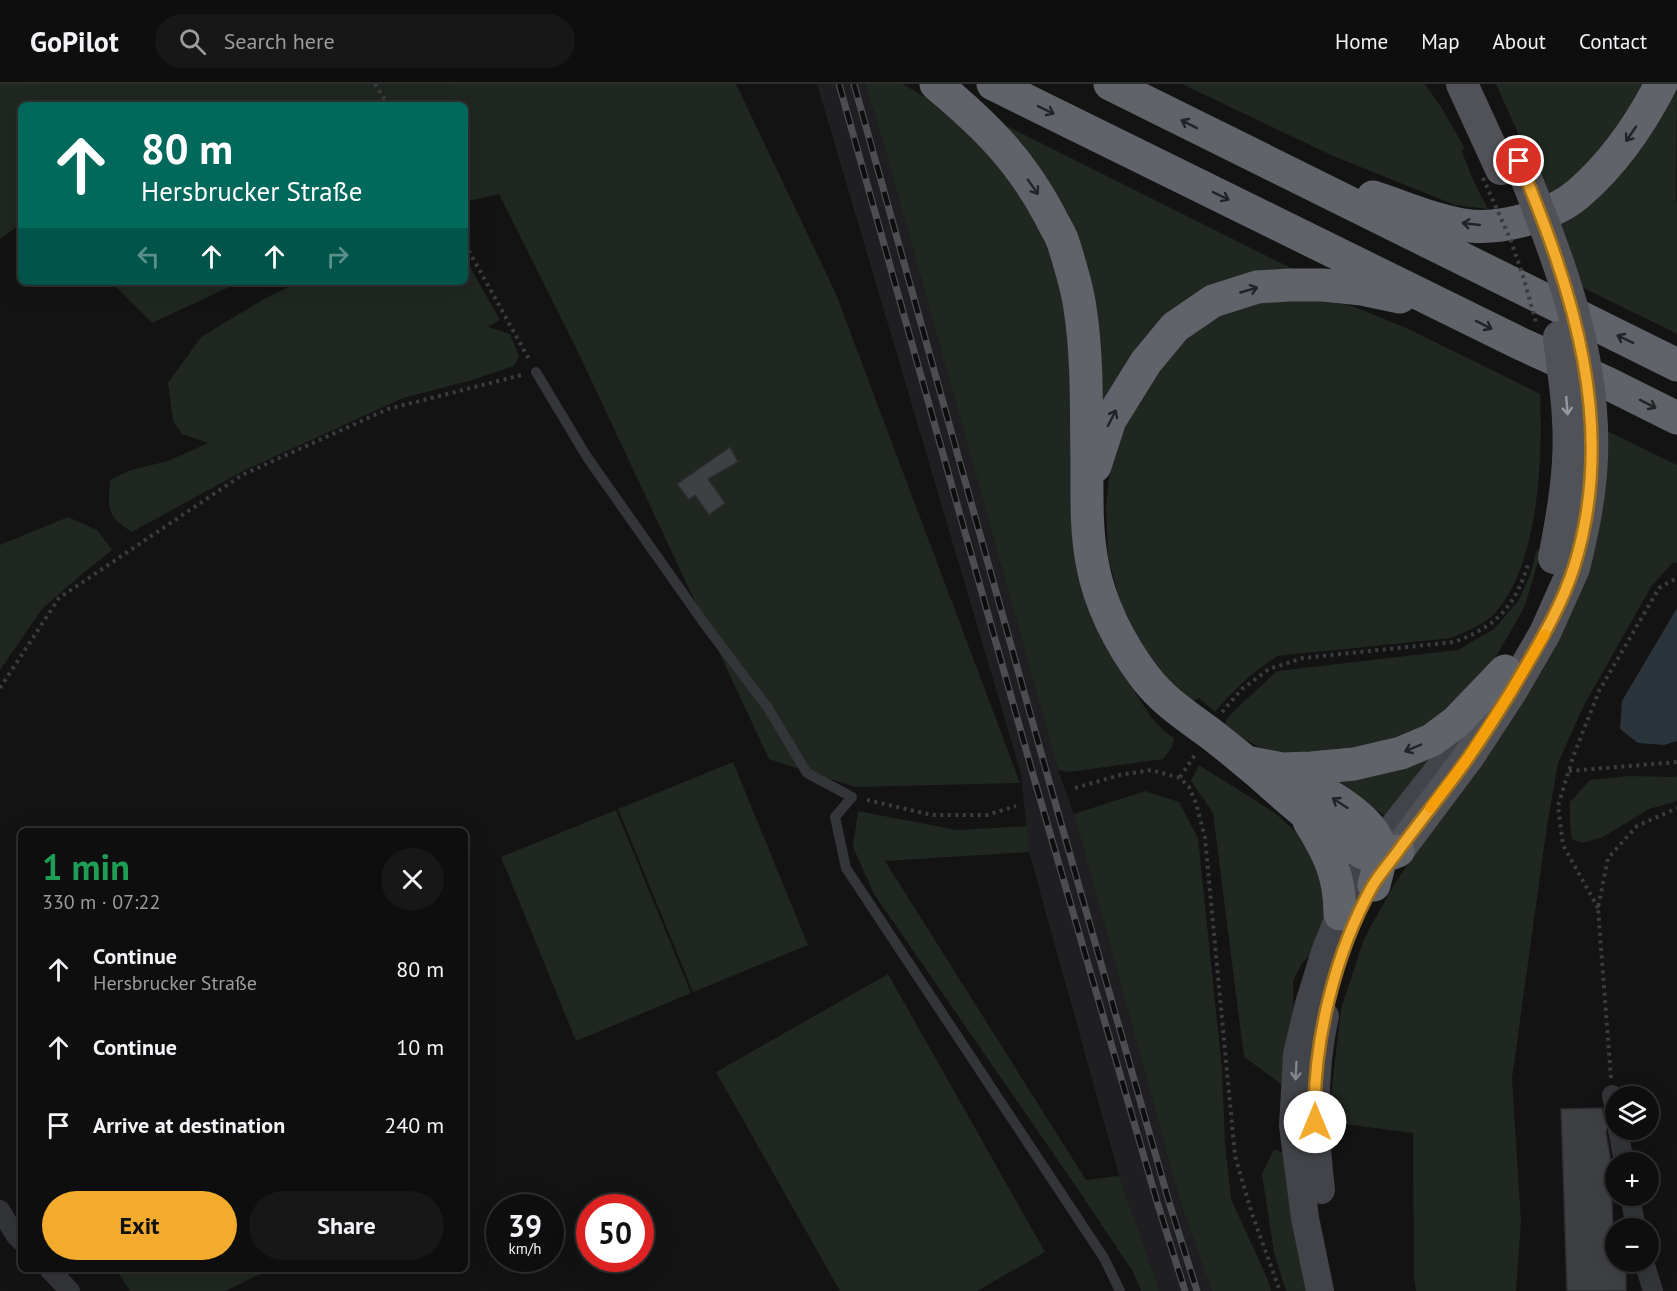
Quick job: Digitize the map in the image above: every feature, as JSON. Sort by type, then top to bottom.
[{"type":"highway","points":[[936,84],[981,123],[1009,153],[1038,194],[1061,238],[1080,308],[1085,362],[1087,526],[1092,563],[1100,594],[1128,652],[1146,678],[1164,697],[1246,762],[1304,812],[1346,844],[1360,852],[1380,858]]},
{"type":"highway","points":[[993,84],[1519,343],[1677,418]]},
{"type":"highway","points":[[1110,84],[1677,365]]},
{"type":"highway","points":[[1260,160],[1438,218],[1470,226],[1504,226],[1545,214],[1577,195],[1615,157],[1661,84]]},
{"type":"highway","points":[[1087,494],[1110,420],[1146,362],[1175,327],[1213,301],[1257,287],[1323,285],[1362,289],[1449,308]]},
{"type":"highway","points":[[1246,762],[1282,769],[1354,764],[1401,753],[1432,740],[1456,722],[1505,671]]},
{"type":"highway","points":[[1282,769],[1340,802],[1361,818],[1374,833],[1380,858]]},
{"type":"highway","points":[[1304,812],[1324,844],[1333,865],[1338,885],[1340,914]]},
{"type":"main road","points":[[1320,1291],[1305,1218],[1293,1126],[1297,1054],[1325,952],[1340,914],[1452,754],[1518,649],[1539,604],[1553,560],[1583,529],[1590,494],[1593,454],[1590,406],[1583,355],[1567,289],[1543,219],[1501,169],[1462,84]]},
{"type":"main road","points":[[1484,84],[1501,169]]},
{"type":"main road","points":[[1336,1291],[1317,1160],[1314,1103],[1319,1044],[1334,979],[1380,858],[1469,756],[1512,690],[1545,633],[1553,560]]},
{"type":"street","points":[[0,1210],[18,1238]]},
{"type":"street","points":[[52,1272],[70,1291]]},
{"type":"street","points":[[1647,1272],[1653,1291]]},
{"type":"lane","points":[[536,372],[587,458],[706,626],[768,708],[807,773],[852,797],[835,817],[846,868],[1104,1258],[1120,1291]]},
{"type":"path","points":[[375,84],[386,102]]},
{"type":"path","points":[[1501,169],[1512,241],[1539,335]]},
{"type":"path","points":[[0,688],[58,598],[242,475],[388,409],[536,372],[468,249]]},
{"type":"path","points":[[1222,712],[1242,689],[1269,669],[1303,657],[1454,642],[1475,635],[1496,620],[1516,596],[1553,560]]},
{"type":"path","points":[[1598,908],[1563,845],[1558,806],[1599,691],[1659,588],[1677,578]]},
{"type":"path","points":[[1180,777],[1195,755]]},
{"type":"path","points":[[1569,771],[1677,762]]},
{"type":"path","points":[[1075,788],[1120,775],[1151,770],[1180,777],[1189,787],[1196,803],[1205,838],[1235,1156],[1252,1214],[1280,1291]]},
{"type":"path","points":[[852,797],[932,815],[987,815],[1016,806]]},
{"type":"path","points":[[1613,1086],[1598,908],[1608,858],[1637,826],[1677,808]]},
{"type":"shaded area","points":[[0,84],[736,84],[836,294],[1020,783],[855,787],[769,759],[578,352],[499,194],[468,201],[468,102],[18,102],[18,226],[0,239]]},
{"type":"shaded area","points":[[817,84],[865,84],[1058,770],[1074,814],[1179,1198],[1212,1291],[1160,1291],[1119,1176],[1029,852],[1021,774]]},
{"type":"shaded area","points":[[865,84],[903,84],[964,120],[1000,155],[1059,253],[1110,653],[1151,717],[1174,738],[1172,747],[1163,759],[1069,772],[1058,770]]},
{"type":"shaded area","points":[[1182,84],[1425,84],[1464,147],[1462,152],[1488,209],[1455,205],[1333,156]]},
{"type":"shaded area","points":[[1496,84],[1648,84],[1625,127],[1549,202]]},
{"type":"shaded area","points":[[1677,84],[1677,334],[1582,287],[1559,224]]},
{"type":"shaded area","points":[[1003,124],[1297,271],[1226,283],[1098,424],[1098,367]]},
{"type":"shaded area","points":[[468,263],[500,320],[488,327],[510,334],[519,356],[514,366],[472,380],[403,398],[243,471],[132,532],[117,521],[110,511],[110,480],[131,470],[168,461],[208,443],[182,434],[173,421],[168,383],[201,337],[292,285],[468,285]]},
{"type":"shaded area","points":[[114,285],[234,285],[152,323]]},
{"type":"shaded area","points":[[1307,297],[1352,306],[1411,330],[1540,394],[1539,477],[1530,538],[1510,591],[1496,612],[1476,627],[1452,638],[1277,656],[1244,681],[1215,712],[1199,698],[1193,701],[1166,677],[1141,644],[1120,602],[1108,557],[1106,507],[1110,470],[1122,425],[1164,356],[1204,323],[1246,300]]},
{"type":"shaded area","points":[[1603,429],[1677,465],[1677,563],[1673,562],[1651,587],[1583,707],[1558,763],[1512,1078],[1521,1222],[1516,1291],[1416,1291],[1413,1133],[1329,1122],[1341,1009],[1364,939],[1393,886],[1536,678]]},
{"type":"shaded area","points":[[68,517],[97,530],[112,550],[42,609],[0,670],[0,545]]},
{"type":"shaded area","points":[[1537,549],[1541,551],[1525,606],[1482,681],[1411,739],[1299,758],[1260,748],[1224,727],[1226,720],[1235,710],[1277,671],[1458,650],[1494,629],[1519,600],[1530,575]]},
{"type":"shaded area","points":[[1677,608],[1677,741],[1664,745],[1638,743],[1620,729],[1622,701]]},
{"type":"shaded area","points":[[1465,727],[1387,817],[1315,772]]},
{"type":"shaded area","points":[[733,762],[808,945],[693,992],[618,809]]},
{"type":"shaded area","points":[[1199,765],[1275,813],[1312,846],[1328,912],[1315,950],[1302,963],[1293,981],[1294,1016],[1284,1086],[1244,1057],[1213,813],[1191,781]]},
{"type":"shaded area","points":[[1629,776],[1677,776],[1677,801],[1649,809],[1603,837],[1583,843],[1572,839],[1570,802],[1590,780]]},
{"type":"shaded area","points":[[1145,791],[1179,802],[1198,838],[1222,1069],[1225,1143],[1231,1199],[1271,1291],[1212,1291],[1179,1198],[1074,814]]},
{"type":"shaded area","points":[[616,810],[691,993],[576,1041],[501,857]]},
{"type":"shaded area","points":[[858,811],[957,830],[1027,826],[1029,852],[885,861],[1086,1180],[1119,1176],[1160,1291],[1141,1291],[1133,1272],[1075,1185],[874,894],[853,847]]},
{"type":"shaded area","points":[[888,974],[1045,1252],[977,1291],[840,1291],[716,1072]]},
{"type":"shaded area","points":[[1274,1149],[1288,1155],[1310,1291],[1286,1291],[1274,1252],[1262,1174]]},
{"type":"shaded area","points":[[118,1272],[264,1272],[226,1291],[130,1291]]},
{"type":"building","points":[[730,447],[738,462],[708,479],[725,503],[709,515],[695,495],[689,500],[677,484]]},
{"type":"building","points":[[1602,1108],[1605,1118],[1605,1140],[1607,1140],[1609,1152],[1605,1152],[1605,1206],[1612,1206],[1613,1218],[1605,1218],[1605,1272],[1626,1272],[1626,1291],[1567,1291],[1561,1109]]},
{"type":"railway","points":[[839,84],[1034,778],[1185,1291]]},
{"type":"railway","points":[[854,84],[1047,774],[1169,1202],[1197,1291]]},
{"type":"slow traffic","points":[[1430,808],[1469,756],[1545,634]]},
{"type":"route","points":[[1315,1122],[1314,1103],[1319,1044],[1334,979],[1353,928],[1374,885],[1469,756],[1512,690],[1545,633],[1574,568],[1583,529],[1590,494],[1593,454],[1590,406],[1583,355],[1578,328],[1557,257],[1519,161]]}]
